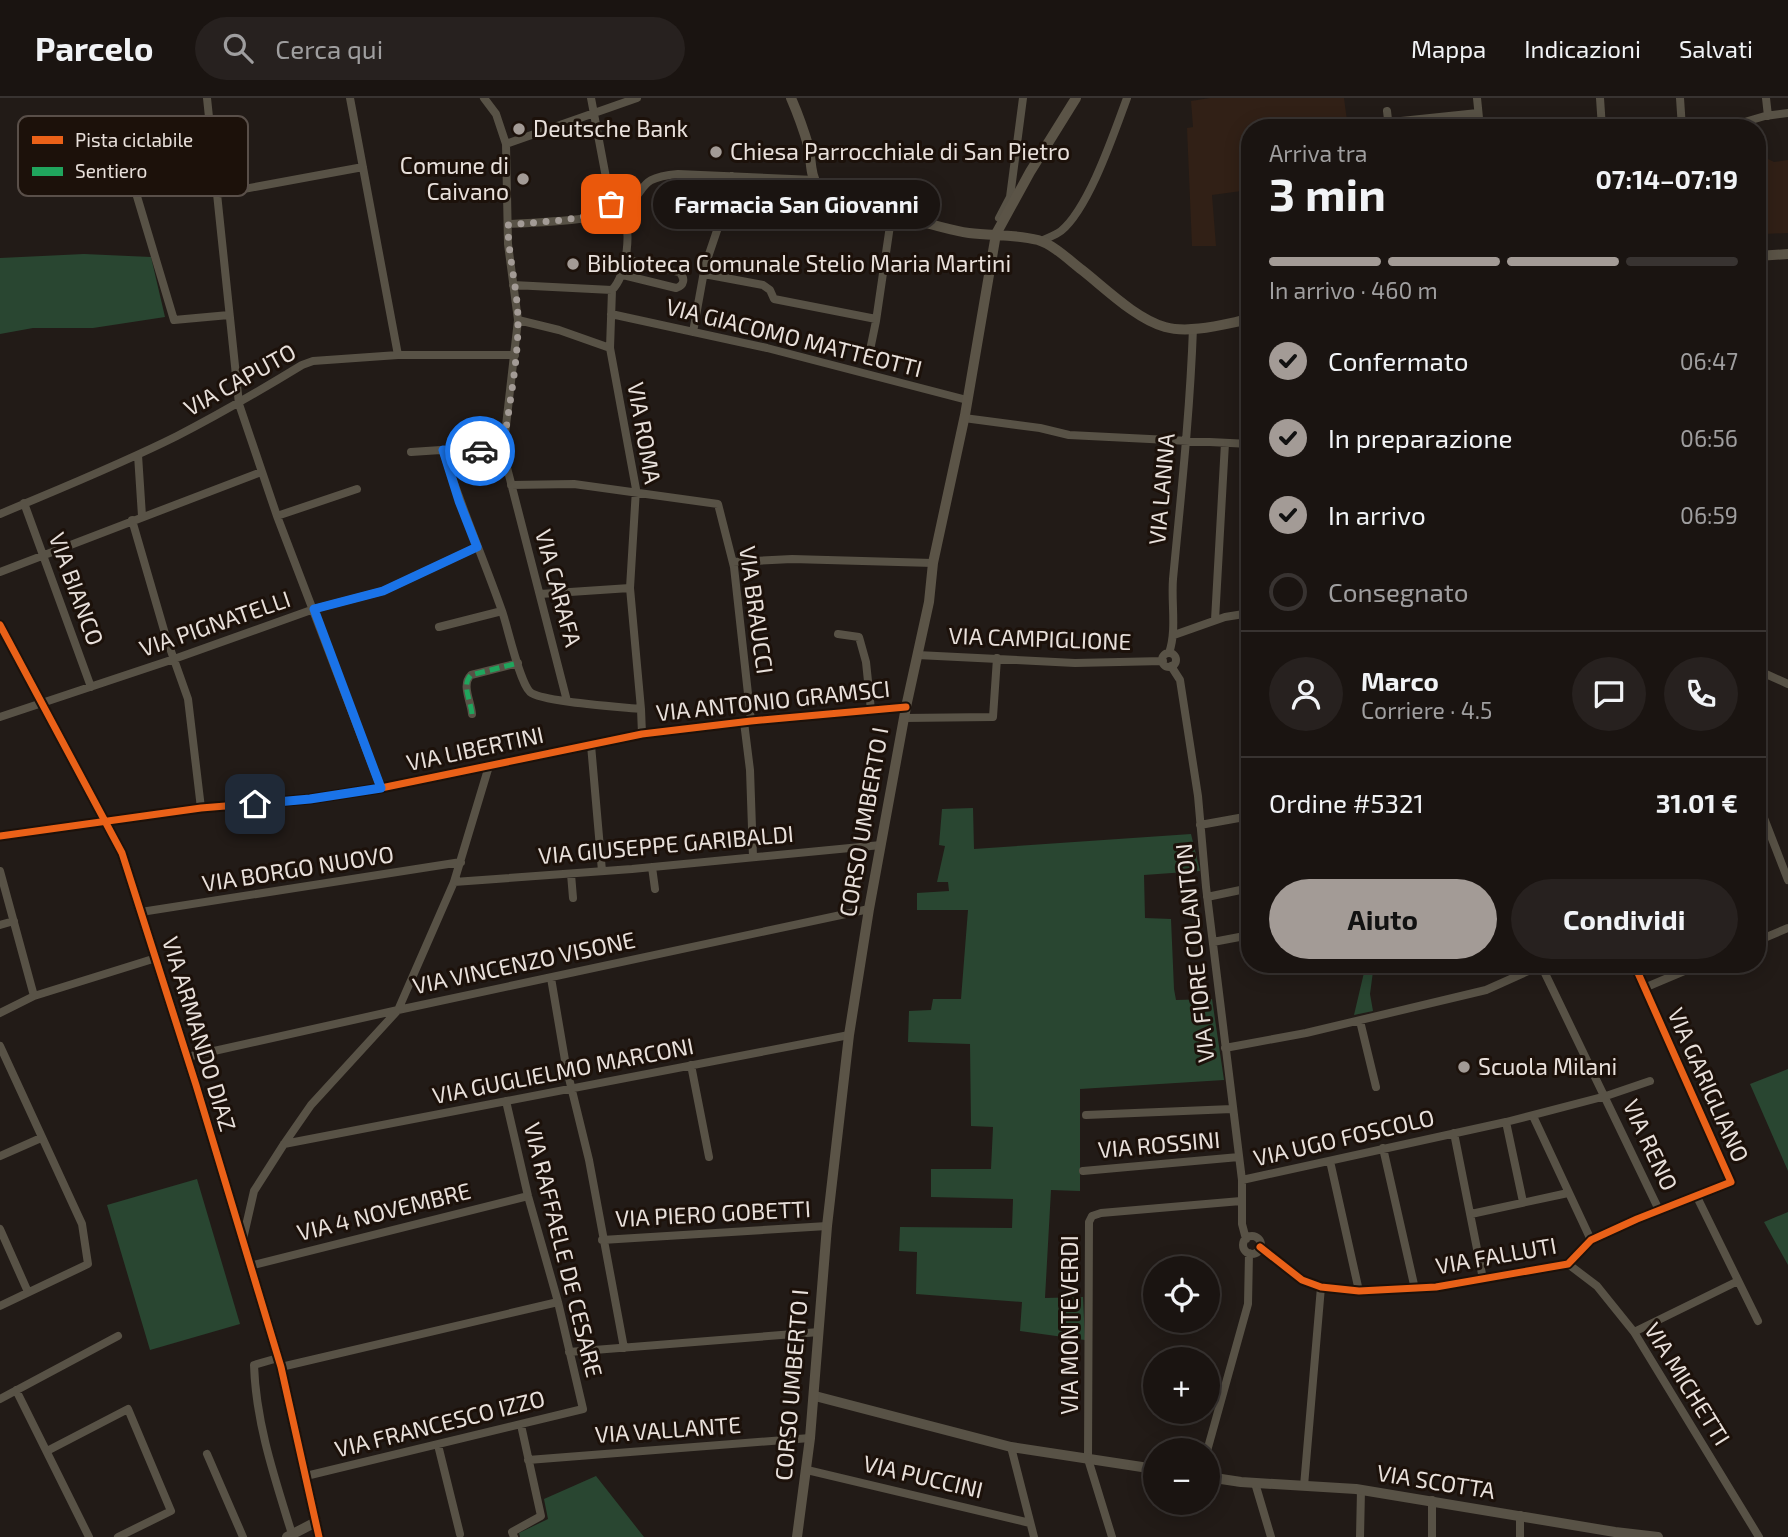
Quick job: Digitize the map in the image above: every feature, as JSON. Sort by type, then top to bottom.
[{"type":"main road","points":[[791,98],[819,186],[892,212],[967,233],[996,234],[1041,241],[1061,253],[1151,322],[1167,328],[1193,328],[1241,320]]},
{"type":"main road","name":"CORSO UMBERTO I","points":[[797,1537],[807,1470],[827,1226],[849,1035],[869,909],[905,713],[929,601],[933,563],[964,418],[996,234],[1030,172],[1076,98]]},
{"type":"main road","points":[[1766,255],[1788,254]]},
{"type":"street","points":[[207,98],[209,116]]},
{"type":"street","points":[[351,98],[398,355]]},
{"type":"street","points":[[411,452],[503,452],[518,320],[508,225],[506,144],[496,114],[484,98]]},
{"type":"street","points":[[513,285],[612,290],[619,284],[627,231],[625,216],[611,204],[591,98]]},
{"type":"street","points":[[506,144],[637,98]]},
{"type":"street","points":[[996,234],[1000,216],[1010,197],[1023,98]]},
{"type":"street","points":[[1041,241],[1060,231],[1078,211],[1106,154],[1127,98]]},
{"type":"street","points":[[1477,98],[1479,119]]},
{"type":"street","points":[[1601,98],[1602,119]]},
{"type":"street","points":[[1681,98],[1682,119]]},
{"type":"street","points":[[1766,98],[1768,116]]},
{"type":"street","points":[[1387,111],[1388,119]]},
{"type":"street","points":[[1420,119],[1478,113]]},
{"type":"street","points":[[1757,119],[1788,113]]},
{"type":"street","points":[[248,188],[363,167]]},
{"type":"street","points":[[508,225],[564,220],[621,210],[653,177],[678,173],[815,180]]},
{"type":"street","points":[[693,332],[704,274],[730,192],[732,176]]},
{"type":"street","points":[[137,196],[174,320],[229,315]]},
{"type":"street","points":[[217,196],[239,404],[277,516],[381,788]]},
{"type":"street","points":[[864,372],[876,319],[892,212]]},
{"type":"street","points":[[622,275],[676,288],[684,282],[679,272],[624,259]]},
{"type":"street","points":[[704,274],[763,285],[770,290],[774,299],[876,319]]},
{"type":"street","name":"VIA ROMA","points":[[612,290],[610,348],[636,493],[630,588],[642,734]]},
{"type":"street","name":"VIA GIACOMO MATTEOTTI","points":[[611,314],[864,372],[967,400]]},
{"type":"street","points":[[518,320],[559,330],[610,348]]},
{"type":"street","name":"VIA LANNA","points":[[1169,653],[1174,635],[1171,598],[1191,393],[1193,328]]},
{"type":"street","name":"VIA CAPUTO","points":[[0,514],[138,455],[239,404],[313,361],[398,355],[515,355]]},
{"type":"street","points":[[964,418],[1040,428],[1069,435],[1241,444]]},
{"type":"street","points":[[1215,620],[1225,443]]},
{"type":"street","points":[[443,450],[459,501],[530,691],[538,696],[567,701],[641,709]]},
{"type":"street","name":"VIA CARAFA","points":[[503,452],[567,701]]},
{"type":"street","points":[[138,455],[137,518],[174,659],[188,699],[201,808]]},
{"type":"street","points":[[0,572],[261,471]]},
{"type":"street","points":[[511,485],[574,484],[636,493]]},
{"type":"street","points":[[277,516],[357,489]]},
{"type":"street","name":"VIA BRAUCCI","points":[[636,493],[718,504],[733,562],[748,721],[753,857]]},
{"type":"street","name":"VIA BIANCO","points":[[24,503],[91,687]]},
{"type":"street","name":"VIA PIGNATELLI","points":[[0,718],[314,609],[383,591],[477,547]]},
{"type":"street","points":[[733,562],[792,559],[933,563]]},
{"type":"street","points":[[540,594],[630,588]]},
{"type":"street","points":[[439,627],[502,611]]},
{"type":"street","points":[[1174,635],[1215,620],[1241,615]]},
{"type":"street","name":"VIA ARMANDO DIAZ","points":[[0,625],[122,853],[187,1057],[279,1363],[316,1522]]},
{"type":"street","points":[[838,634],[859,637],[866,662],[871,710]]},
{"type":"street","points":[[1169,653],[1176,657],[1175,664],[1167,666],[1163,656],[1169,653]]},
{"type":"street","name":"VIA CAMPIGLIONE","points":[[917,655],[1075,663],[1163,661]]},
{"type":"street","name":"VIA ANTONIO GRAMSCI","points":[[642,734],[871,710],[993,717],[997,658]]},
{"type":"street","points":[[472,714],[467,679],[471,675],[519,663]]},
{"type":"street","name":"VIA FIORE COLANTON","points":[[1171,666],[1180,680],[1198,796],[1207,897],[1242,1180],[1242,1224],[1246,1239]]},
{"type":"street","points":[[1766,674],[1788,684]]},
{"type":"street","name":"VIA LIBERTINI","points":[[0,836],[201,808],[310,799],[381,788],[642,734]]},
{"type":"street","points":[[591,745],[602,871]]},
{"type":"street","points":[[243,1242],[254,1191],[284,1144],[311,1105],[398,1010],[454,883],[489,766]]},
{"type":"street","points":[[1200,825],[1241,818]]},
{"type":"street","points":[[1766,823],[1788,880]]},
{"type":"street","name":"VIA GIUSEPPE GARIBALDI","points":[[454,883],[881,845]]},
{"type":"street","name":"VIA BORGO NUOVO","points":[[141,912],[461,862]]},
{"type":"street","points":[[652,867],[655,889]]},
{"type":"street","points":[[0,871],[34,996]]},
{"type":"street","points":[[571,874],[573,898]]},
{"type":"street","points":[[1207,897],[1241,890]]},
{"type":"street","name":"VIA VINCENZO VISONE","points":[[187,1057],[869,909]]},
{"type":"street","points":[[0,925],[14,921]]},
{"type":"street","points":[[1766,937],[1788,928]]},
{"type":"street","points":[[1213,942],[1241,937]]},
{"type":"street","points":[[0,1013],[34,996],[156,958]]},
{"type":"street","points":[[1226,1048],[1360,1021],[1486,990],[1524,973]]},
{"type":"street","name":"VIA RENO","points":[[1546,973],[1660,1210]]},
{"type":"street","name":"VIA GARIGLIANO","points":[[1638,973],[1731,1182]]},
{"type":"street","points":[[1644,988],[1680,973]]},
{"type":"street","points":[[551,978],[624,1348]]},
{"type":"street","points":[[1360,1021],[1376,1087]]},
{"type":"street","name":"VIA GUGLIELMO MARCONI","points":[[284,1144],[849,1035]]},
{"type":"street","points":[[0,1046],[82,1224],[88,1265],[0,1306]]},
{"type":"street","points":[[691,1065],[709,1157]]},
{"type":"street","name":"VIA UGO FOSCOLO","points":[[1242,1180],[1533,1116],[1650,1081]]},
{"type":"street","name":"VIA RAFFAELE DE CESARE","points":[[506,1101],[583,1409]]},
{"type":"street","points":[[1086,1115],[1233,1109]]},
{"type":"street","points":[[1533,1116],[1591,1240]]},
{"type":"street","points":[[1506,1122],[1523,1202]]},
{"type":"street","points":[[1454,1133],[1483,1279]]},
{"type":"street","points":[[0,1156],[41,1138]]},
{"type":"street","points":[[1383,1148],[1415,1289]]},
{"type":"street","name":"VIA ROSSINI","points":[[1083,1171],[1239,1157]]},
{"type":"street","points":[[1330,1161],[1359,1291]]},
{"type":"street","name":"VIA FALLUTI","points":[[1260,1247],[1302,1280],[1321,1287],[1359,1291],[1415,1289],[1569,1264],[1591,1240],[1731,1182]]},
{"type":"street","points":[[1471,1214],[1568,1193]]},
{"type":"street","name":"VIA 4 NOVEMBRE","points":[[250,1266],[528,1196]]},
{"type":"street","points":[[1697,1197],[1758,1321]]},
{"type":"street","name":"VIA MONTEVERDI","points":[[1088,1459],[1089,1222],[1092,1216],[1241,1201]]},
{"type":"street","name":"VIA PIERO GOBETTI","points":[[602,1240],[827,1226]]},
{"type":"street","points":[[0,1229],[28,1292]]},
{"type":"street","points":[[1212,1438],[1248,1304],[1249,1253],[1244,1247],[1246,1239],[1256,1237],[1260,1247],[1257,1252],[1249,1253]]},
{"type":"street","name":"VIA MICHETTI","points":[[1569,1264],[1597,1286],[1634,1332],[1759,1537]]},
{"type":"street","points":[[1634,1332],[1738,1281]]},
{"type":"street","points":[[1304,1486],[1321,1287]]},
{"type":"street","points":[[319,1537],[316,1522],[290,1536],[268,1457],[255,1395],[254,1365],[279,1363],[558,1303]]},
{"type":"street","points":[[569,1352],[819,1332]]},
{"type":"street","points":[[0,1399],[118,1336]]},
{"type":"street","points":[[16,1390],[89,1537]]},
{"type":"street","points":[[814,1396],[1011,1447],[1143,1467]]},
{"type":"street","points":[[47,1451],[128,1409],[171,1511],[118,1537]]},
{"type":"street","name":"VIA FRANCESCO IZZO","points":[[306,1476],[583,1409]]},
{"type":"street","points":[[514,1537],[512,1532],[541,1516],[521,1425]]},
{"type":"street","name":"VIA VALLANTE","points":[[528,1460],[810,1438]]},
{"type":"street","points":[[438,1445],[460,1534]]},
{"type":"street","points":[[1011,1447],[1034,1537]]},
{"type":"street","points":[[207,1454],[243,1537]]},
{"type":"street","points":[[1088,1459],[1112,1537]]},
{"type":"street","name":"VIA PUCCINI","points":[[807,1470],[1030,1523]]},
{"type":"street","name":"VIA SCOTTA","points":[[1220,1479],[1361,1490],[1658,1537]]},
{"type":"street","points":[[1255,1483],[1271,1537]]},
{"type":"street","points":[[1360,1537],[1361,1490]]},
{"type":"street","points":[[1432,1500],[1432,1537]]},
{"type":"street","points":[[1520,1515],[1520,1537]]},
{"type":"shaded area","points":[[1210,98],[1344,98],[1347,119],[1241,119],[1241,191],[1212,195],[1216,246],[1192,246],[1187,128],[1193,127],[1191,101]]},
{"type":"shaded area","points":[[1766,156],[1774,162],[1788,160],[1788,233],[1766,234]]},
{"type":"green space","points":[[84,254],[151,257],[165,317],[93,328],[33,328],[0,334],[0,258]]},
{"type":"green space","points":[[973,808],[974,849],[1191,834],[1200,871],[1144,875],[1145,918],[1171,919],[1176,1000],[1212,999],[1224,1080],[1080,1089],[1080,1191],[1051,1190],[1045,1298],[1083,1297],[1085,1340],[1020,1331],[1022,1302],[916,1294],[917,1252],[899,1251],[900,1227],[1012,1228],[1013,1199],[931,1197],[931,1169],[991,1169],[993,1127],[971,1126],[970,1044],[908,1042],[909,1011],[931,1010],[933,999],[961,999],[968,910],[917,910],[917,893],[949,891],[948,882],[937,882],[945,846],[939,845],[942,809]]},
{"type":"green space","points":[[1364,973],[1373,973],[1370,994],[1373,1011],[1354,1015]]},
{"type":"green space","points":[[1788,1069],[1788,1171],[1750,1084]]},
{"type":"green space","points":[[197,1179],[240,1324],[150,1350],[107,1205]]},
{"type":"green space","points":[[1788,1212],[1788,1265],[1764,1222]]},
{"type":"green space","points":[[596,1476],[644,1537],[520,1537],[519,1533],[548,1519],[544,1499]]},
{"type":"marked path","points":[[472,714],[467,688],[471,675],[518,663]]},
{"type":"cycle path","points":[[0,625],[122,853],[196,1085],[281,1367],[319,1537]]},
{"type":"cycle path","points":[[0,836],[201,808],[310,799],[381,788],[642,734],[906,707]]},
{"type":"cycle path","points":[[1260,1247],[1302,1280],[1321,1287],[1359,1291],[1436,1287],[1568,1264],[1591,1240],[1731,1182],[1638,973]]},
{"type":"way so far","points":[[480,451],[503,452],[518,320],[508,225],[564,220],[621,210],[611,204]]},
{"type":"place","name":"Deutsche Bank","points":[[519,129]]},
{"type":"place","name":"Chiesa Parrocchiale di San Pietro","points":[[716,152]]},
{"type":"place","name":"Comune di Caivano","points":[[523,179]]},
{"type":"place","name":"Farmacia San Giovanni","points":[[611,204]]},
{"type":"place","name":"Biblioteca Comunale Stelio Maria Martini","points":[[573,264]]},
{"type":"place","name":"Scuola Milani","points":[[1464,1067]]},
{"type":"route","points":[[255,804],[381,788],[314,609],[383,591],[477,547],[443,450],[480,451]]}]
